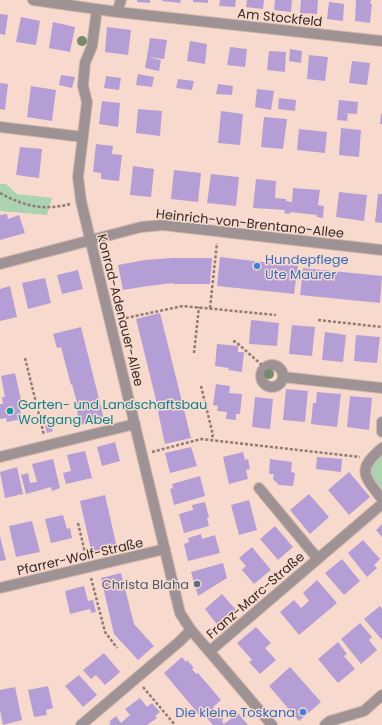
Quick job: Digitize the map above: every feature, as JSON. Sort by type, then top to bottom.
[{"type":"street","name":"Am Stockfeld","points":[[33,0],[117,12],[382,42]]},
{"type":"street","points":[[117,12],[121,0]]},
{"type":"street","name":"Konrad-Adenauer-Allee","points":[[96,9],[92,46],[85,63],[83,86],[88,102],[78,177],[81,201],[180,613],[191,630],[272,725]]},
{"type":"street","points":[[0,127],[83,137]]},
{"type":"street","name":"Heinrich-von-Brentano-Allee","points":[[0,264],[152,225],[382,250]]},
{"type":"street","points":[[269,364],[276,365],[282,370],[282,381],[276,386],[272,387],[265,385],[262,382],[260,374],[264,367],[269,364]]},
{"type":"street","points":[[283,377],[382,388]]},
{"type":"street","points":[[382,422],[382,432]]},
{"type":"street","points":[[0,457],[135,424]]},
{"type":"street","points":[[382,448],[370,458],[365,468],[366,479],[382,499]]},
{"type":"street","name":"Franz-Marc-Straße","points":[[259,488],[318,559]]},
{"type":"street","name":"Franz-Marc-Straße","points":[[210,651],[382,504]]},
{"type":"street","name":"Pfarrer-Wolf-Straße","points":[[0,588],[165,549]]},
{"type":"street","points":[[81,725],[138,678],[191,630]]},
{"type":"street","points":[[326,725],[330,721],[364,711],[382,695]]},
{"type":"path","points":[[0,193],[18,203],[29,206],[58,208],[81,201]]},
{"type":"path","points":[[210,308],[218,231]]},
{"type":"path","points":[[110,321],[183,306],[276,315]]},
{"type":"path","points":[[194,353],[199,307]]},
{"type":"path","points":[[318,320],[382,327]]},
{"type":"path","points":[[233,341],[264,367]]},
{"type":"path","points":[[25,358],[46,446]]},
{"type":"path","points":[[201,386],[213,435],[211,439]]},
{"type":"path","points":[[142,455],[201,439],[211,439],[370,458]]},
{"type":"path","points":[[78,523],[105,632],[117,648]]},
{"type":"path","points":[[138,678],[144,689],[174,725]]},
{"type":"green space","points":[[0,184],[6,184],[17,194],[52,198],[47,215],[0,211]]},
{"type":"green space","points":[[382,452],[382,489],[370,475],[372,462]]},
{"type":"building","points":[[137,0],[150,0],[150,3],[137,2]]},
{"type":"building","points":[[162,0],[181,0],[180,3]]},
{"type":"building","points":[[193,0],[208,0],[208,3],[193,2]]},
{"type":"building","points":[[220,0],[236,0],[235,7],[219,6]]},
{"type":"building","points":[[247,0],[264,0],[263,9],[246,7]]},
{"type":"building","points":[[275,0],[292,0],[291,12],[274,10]]},
{"type":"building","points":[[301,0],[318,0],[317,14],[300,13]]},
{"type":"building","points":[[356,0],[371,0],[370,23],[355,21]]},
{"type":"building","points":[[329,2],[344,4],[343,21],[327,19]]},
{"type":"building","points":[[0,14],[8,15],[5,35],[0,34]]},
{"type":"building","points":[[21,17],[40,21],[36,45],[16,42]]},
{"type":"building","points":[[53,22],[75,27],[70,52],[49,48]]},
{"type":"building","points":[[107,27],[131,30],[128,55],[105,52]]},
{"type":"building","points":[[150,38],[167,40],[164,59],[147,57]]},
{"type":"building","points":[[190,41],[207,44],[205,64],[187,61]]},
{"type":"building","points":[[230,47],[247,49],[245,67],[227,65]]},
{"type":"building","points":[[290,49],[302,51],[301,63],[289,61]]},
{"type":"building","points":[[269,51],[286,52],[285,72],[267,70]]},
{"type":"building","points":[[309,55],[328,57],[325,81],[307,79]]},
{"type":"building","points":[[147,57],[161,60],[159,71],[145,68]]},
{"type":"building","points":[[352,61],[370,63],[367,85],[349,83]]},
{"type":"building","points":[[138,74],[154,77],[152,87],[136,85]]},
{"type":"building","points":[[61,75],[75,77],[72,88],[59,85]]},
{"type":"building","points":[[106,76],[121,78],[119,90],[104,88]]},
{"type":"building","points":[[178,79],[194,81],[192,90],[176,88]]},
{"type":"building","points":[[0,83],[8,84],[5,110],[0,109]]},
{"type":"building","points":[[218,84],[233,86],[232,95],[216,94]]},
{"type":"building","points":[[31,86],[56,90],[52,121],[27,117]]},
{"type":"building","points":[[257,89],[274,91],[271,110],[255,107]]},
{"type":"building","points":[[279,98],[296,100],[295,111],[278,109]]},
{"type":"building","points":[[339,100],[358,102],[357,114],[341,113],[348,114],[347,121],[337,120]]},
{"type":"building","points":[[102,101],[120,103],[118,127],[99,124]]},
{"type":"building","points":[[138,109],[162,111],[160,136],[136,133]]},
{"type":"building","points":[[221,111],[243,114],[240,145],[218,143]]},
{"type":"building","points":[[381,114],[382,124],[380,124]]},
{"type":"building","points":[[264,117],[287,119],[283,149],[261,147]]},
{"type":"building","points":[[341,128],[361,130],[359,157],[339,155]]},
{"type":"building","points":[[299,129],[327,132],[325,153],[297,150]]},
{"type":"building","points":[[96,144],[113,146],[112,154],[122,155],[119,181],[101,179],[101,173],[93,172]]},
{"type":"building","points":[[20,147],[42,149],[39,178],[16,175]]},
{"type":"building","points":[[133,166],[154,169],[151,197],[130,195]]},
{"type":"building","points":[[174,170],[201,173],[198,202],[171,199]]},
{"type":"building","points":[[211,174],[239,177],[236,206],[207,203]]},
{"type":"building","points":[[256,179],[276,181],[275,198],[286,199],[286,201],[292,202],[293,188],[320,190],[318,205],[324,206],[323,218],[317,217],[317,215],[290,212],[290,214],[284,213],[285,210],[253,208]]},
{"type":"building","points":[[339,192],[367,195],[364,221],[336,217]]},
{"type":"building","points":[[378,194],[382,194],[382,223],[375,222]]},
{"type":"building","points":[[7,214],[8,219],[19,215],[25,233],[0,240],[0,215]]},
{"type":"building","points":[[220,257],[298,266],[294,294],[217,286]]},
{"type":"building","points":[[171,258],[212,258],[210,284],[173,283],[123,290],[118,265],[145,260]]},
{"type":"building","points":[[303,268],[382,276],[380,303],[300,295]]},
{"type":"building","points":[[78,270],[83,289],[62,294],[57,275]]},
{"type":"building","points":[[45,278],[51,303],[28,309],[22,283]]},
{"type":"building","points":[[10,286],[17,317],[0,321],[0,289]]},
{"type":"building","points":[[160,313],[191,438],[165,444],[159,412],[136,319]]},
{"type":"building","points":[[251,320],[279,323],[277,346],[249,344]]},
{"type":"building","points":[[292,325],[315,327],[312,356],[289,354]]},
{"type":"building","points":[[81,327],[104,419],[80,425],[77,411],[79,410],[72,384],[71,385],[61,347],[57,348],[53,334]]},
{"type":"building","points":[[325,332],[346,335],[343,362],[322,360]]},
{"type":"building","points":[[356,335],[380,337],[377,363],[354,361]]},
{"type":"building","points":[[217,344],[238,346],[238,352],[244,352],[242,372],[215,366]]},
{"type":"building","points":[[15,373],[21,400],[18,400],[22,419],[7,422],[6,418],[0,419],[0,404],[3,404],[2,397],[5,397],[1,376]]},
{"type":"building","points":[[216,384],[230,386],[229,393],[242,394],[240,414],[236,414],[236,420],[226,419],[227,412],[217,411],[218,406],[213,405]]},
{"type":"building","points":[[286,389],[308,391],[305,422],[283,420]]},
{"type":"building","points":[[317,392],[341,394],[337,427],[311,424],[313,403],[316,403]]},
{"type":"building","points":[[350,396],[372,398],[369,430],[347,427]]},
{"type":"building","points":[[255,397],[273,399],[270,429],[252,427]]},
{"type":"building","points":[[49,417],[53,431],[47,433],[43,419]]},
{"type":"building","points":[[115,442],[120,461],[102,466],[97,447]]},
{"type":"building","points":[[191,447],[197,466],[170,473],[165,453]]},
{"type":"building","points":[[85,451],[92,478],[66,484],[63,473],[71,471],[67,455]]},
{"type":"building","points":[[243,452],[245,460],[248,459],[250,469],[246,470],[248,479],[229,484],[223,457]]},
{"type":"building","points":[[317,457],[342,459],[341,472],[316,469]]},
{"type":"building","points":[[53,459],[60,488],[52,491],[51,487],[26,494],[21,475],[28,473],[30,483],[37,482],[32,464]]},
{"type":"building","points":[[270,459],[292,462],[291,472],[295,473],[293,486],[279,485],[273,479],[274,474],[269,474]]},
{"type":"building","points":[[17,467],[23,494],[5,498],[0,472]]},
{"type":"building","points":[[349,472],[370,497],[349,515],[328,490]]},
{"type":"building","points":[[200,476],[205,496],[174,505],[170,489],[173,488],[172,484]]},
{"type":"building","points":[[309,494],[329,517],[310,534],[290,510]]},
{"type":"building","points":[[105,495],[117,548],[92,554],[80,501]]},
{"type":"building","points":[[249,500],[257,530],[239,535],[231,505]]},
{"type":"building","points":[[205,502],[209,517],[207,518],[209,526],[184,533],[179,514],[193,510],[192,505]]},
{"type":"building","points":[[63,515],[67,529],[70,528],[72,538],[51,543],[45,519]]},
{"type":"building","points":[[32,521],[40,552],[16,557],[9,526]]},
{"type":"building","points":[[382,524],[382,537],[376,530]]},
{"type":"building","points":[[275,526],[293,547],[278,560],[260,539]]},
{"type":"building","points":[[201,534],[202,539],[215,535],[220,553],[188,561],[184,544],[189,542],[188,538]]},
{"type":"building","points":[[0,536],[6,560],[0,561]]},
{"type":"building","points":[[363,540],[380,559],[374,565],[377,568],[367,577],[348,553]]},
{"type":"building","points":[[252,547],[271,570],[254,584],[242,570],[246,566],[239,558]]},
{"type":"building","points":[[342,559],[360,581],[344,595],[325,573]]},
{"type":"building","points":[[223,563],[227,578],[198,596],[191,572]]},
{"type":"building","points":[[121,573],[134,624],[154,646],[138,660],[114,634],[101,578]]},
{"type":"building","points":[[317,580],[337,603],[299,635],[280,612],[294,600],[301,608],[309,601],[303,593]]},
{"type":"building","points":[[84,586],[88,601],[93,600],[96,612],[91,613],[90,609],[70,614],[65,591]]},
{"type":"building","points":[[222,594],[237,611],[219,627],[205,609]]},
{"type":"building","points":[[380,606],[382,609],[382,640],[364,619]]},
{"type":"building","points":[[360,623],[372,637],[369,640],[377,650],[361,664],[341,639]]},
{"type":"building","points":[[256,627],[271,643],[265,648],[276,660],[260,674],[249,662],[252,660],[237,643]]},
{"type":"building","points":[[338,642],[347,654],[344,656],[355,669],[338,683],[318,659]]},
{"type":"building","points":[[104,653],[120,672],[105,685],[96,675],[91,679],[83,670]]},
{"type":"building","points":[[182,657],[186,662],[187,660],[194,668],[192,669],[196,674],[198,673],[221,700],[213,707],[217,712],[219,710],[224,717],[222,722],[224,724],[231,719],[229,717],[236,711],[248,725],[213,725],[204,715],[201,717],[164,673]]},
{"type":"building","points":[[290,667],[321,702],[299,721],[269,686]]},
{"type":"building","points":[[79,675],[97,695],[83,707],[65,686]]},
{"type":"building","points":[[48,686],[53,708],[46,710],[47,715],[34,717],[28,690]]},
{"type":"building","points":[[15,687],[22,720],[3,725],[0,710],[0,690]]},
{"type":"building","points":[[140,698],[147,707],[152,703],[160,712],[155,716],[157,718],[147,725],[109,725],[111,723],[109,722],[116,716],[121,723],[130,715],[125,709]]},
{"type":"place","name":"Hundepflege Ute Maurer","points":[[257,266]]},
{"type":"place","name":"Garten- und Landschaftsbau Wolfgang Abel","points":[[10,411]]},
{"type":"place","name":"Christa Blaha","points":[[197,584]]},
{"type":"place","name":"Die kleine Toskana","points":[[303,712]]}]
